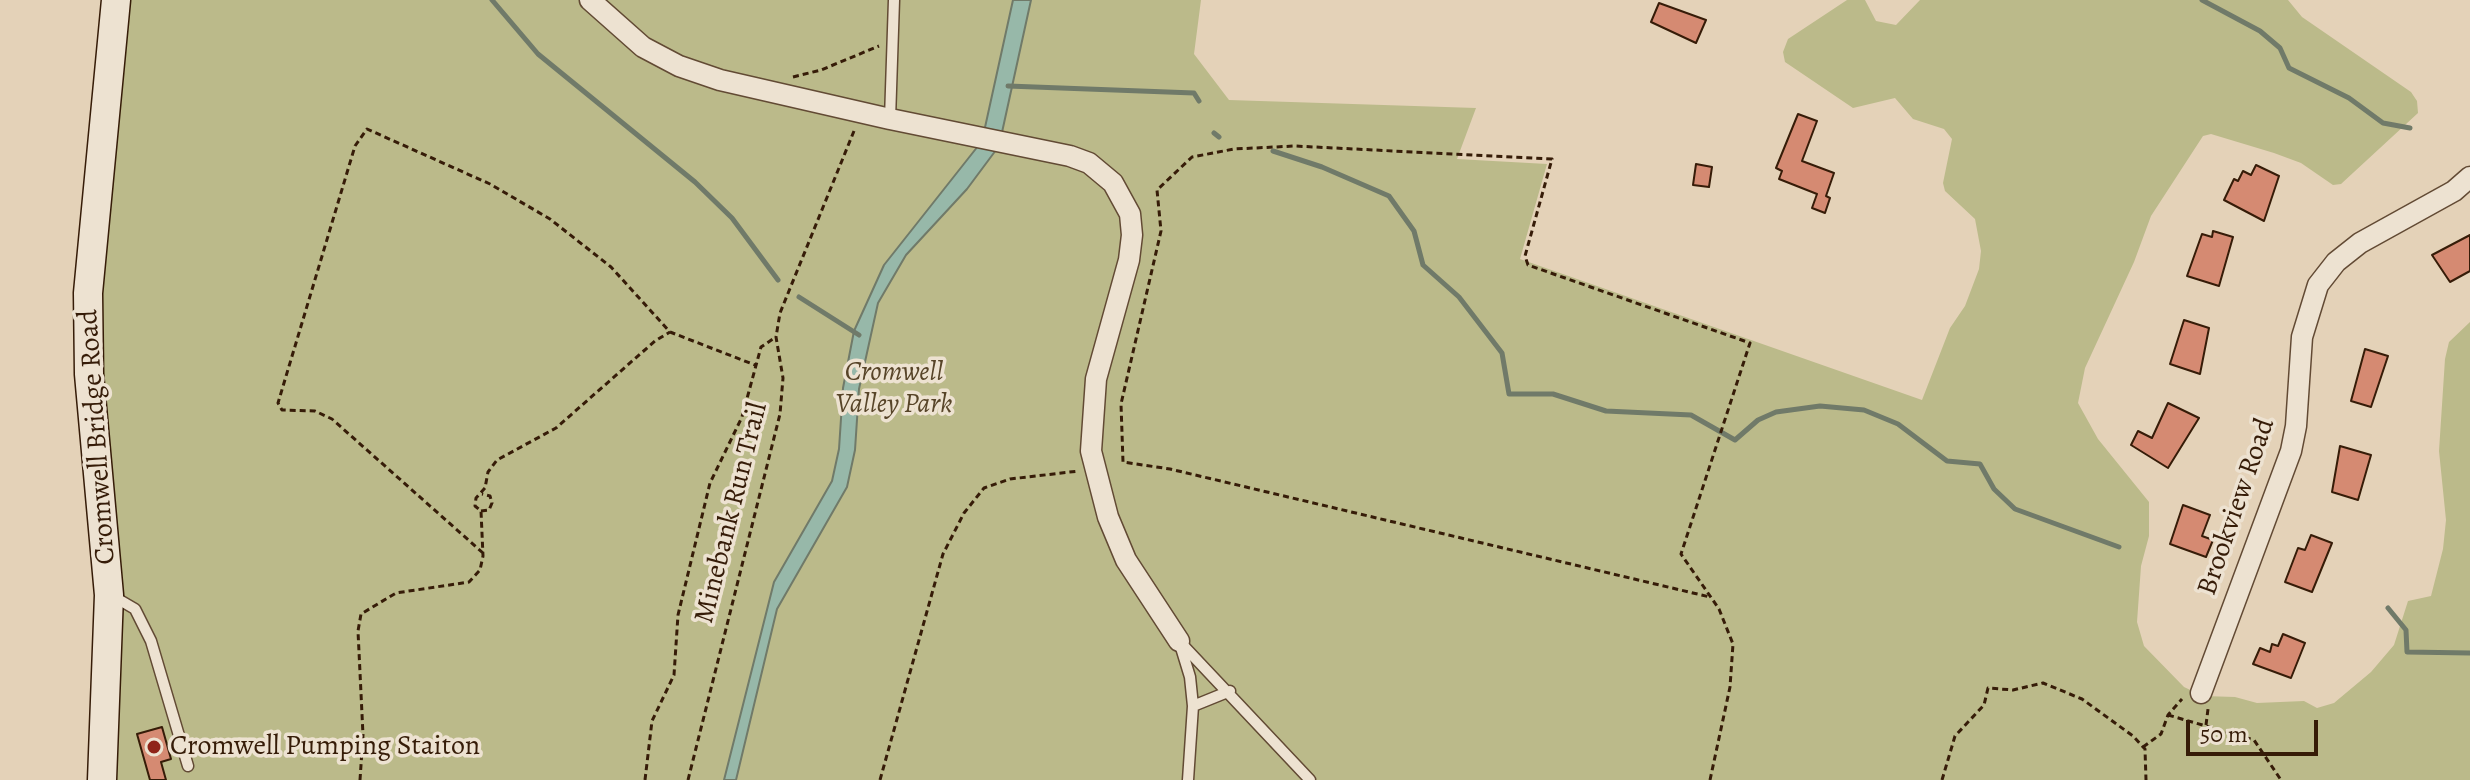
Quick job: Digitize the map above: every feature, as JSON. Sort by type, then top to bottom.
[{"type":"main road","name":"Cromwell Bridge Road","points":[[102,780],[109,595],[89,374],[88,293],[116,0]]},
{"type":"street","points":[[590,0],[643,47],[679,66],[720,80],[1089,163],[1113,183],[1130,214],[1129,260],[1096,379],[1090,417],[1094,470],[1108,517],[1126,560],[1179,641]]},
{"type":"street","name":"Brookview Road","points":[[2201,693],[2291,451],[2296,426],[2302,337],[2318,285],[2336,262],[2360,243],[2454,191],[2470,177]]},
{"type":"lane","points":[[890,119],[894,0]]},
{"type":"lane","points":[[109,595],[126,601],[143,623],[188,766]]},
{"type":"lane","points":[[1179,641],[1230,691],[1310,780]]},
{"type":"lane","points":[[1179,641],[1190,677],[1193,706],[1188,780]]},
{"type":"lane","points":[[1193,706],[1230,691]]},
{"type":"path","points":[[792,78],[821,70],[882,45]]},
{"type":"path","name":"Minebank Run Trail","points":[[688,780],[780,414],[783,378],[776,337],[788,288],[857,123]]},
{"type":"path","points":[[483,553],[332,419],[315,411],[282,410],[278,403],[362,133],[373,129],[490,184],[550,219],[611,267],[670,332],[755,365]]},
{"type":"path","points":[[1710,597],[1170,469],[1123,462],[1121,404],[1161,231],[1157,190],[1192,157],[1234,149],[1295,146],[1552,159],[1525,256],[1528,265],[1750,343],[1681,554],[1710,597],[1733,644],[1730,687],[1710,780]]},
{"type":"path","points":[[482,494],[490,496],[492,503],[489,510],[481,511],[475,506],[476,498],[482,494],[488,472],[497,460],[556,428],[655,341],[670,332]]},
{"type":"path","points":[[645,780],[652,721],[674,675],[678,615],[710,483],[742,417],[761,347],[776,337]]},
{"type":"path","points":[[880,780],[943,554],[964,513],[984,488],[1010,479],[1094,470]]},
{"type":"path","points":[[360,780],[363,735],[358,631],[361,614],[396,593],[469,582],[480,570],[483,553],[481,511]]},
{"type":"path","points":[[1942,780],[1955,736],[1984,705],[1988,688],[2013,690],[2043,683],[2069,692],[2133,736],[2143,747],[2146,780]]},
{"type":"path","points":[[2143,747],[2161,734],[2168,715],[2254,740],[2281,780]]},
{"type":"green space","name":"Cromwell Valley Park","points":[[125,0],[1201,0],[1194,54],[1229,100],[1476,108],[1457,159],[1547,164],[1520,259],[1922,400],[1950,328],[1965,306],[1979,269],[1981,251],[1975,219],[1945,191],[1943,183],[1952,139],[1944,129],[1913,119],[1895,98],[1853,108],[1785,62],[1783,52],[1788,39],[1847,0],[1865,0],[1876,21],[1896,25],[1920,0],[2288,0],[2302,17],[2411,92],[2417,101],[2418,113],[2341,184],[2333,185],[2301,163],[2211,134],[2203,136],[2151,216],[2134,262],[2085,368],[2078,403],[2098,439],[2149,502],[2149,536],[2141,566],[2137,622],[2144,646],[2184,687],[2203,696],[2235,697],[2257,703],[2304,701],[2317,708],[2334,703],[2371,672],[2394,645],[2408,601],[2431,596],[2443,549],[2446,520],[2439,451],[2445,359],[2449,342],[2470,322],[2470,780],[112,780],[97,318]]},
{"type":"shaded area","points":[[1013,0],[1031,0],[999,146],[967,189],[906,255],[878,303],[859,389],[855,450],[847,487],[777,609],[736,780],[724,780],[774,582],[832,481],[839,449],[843,388],[854,331],[884,265],[982,141]]},
{"type":"building","points":[[1659,3],[1706,20],[1696,43],[1651,22]]},
{"type":"building","points":[[1798,114],[1817,121],[1802,161],[1834,173],[1826,196],[1830,198],[1825,213],[1812,208],[1817,194],[1779,179],[1782,171],[1776,168]]},
{"type":"building","points":[[1696,164],[1712,167],[1709,187],[1693,185]]},
{"type":"building","points":[[2256,165],[2279,176],[2264,221],[2224,200],[2234,179],[2238,181],[2243,171],[2251,175]]},
{"type":"building","points":[[2213,231],[2233,237],[2219,286],[2187,276],[2202,234],[2212,237]]},
{"type":"building","points":[[2470,235],[2470,271],[2450,282],[2432,255]]},
{"type":"building","points":[[2184,320],[2209,328],[2200,374],[2170,364]]},
{"type":"building","points":[[2365,349],[2388,356],[2371,407],[2351,401]]},
{"type":"building","points":[[2168,403],[2199,418],[2168,468],[2131,445],[2138,431],[2152,438]]},
{"type":"building","points":[[2340,446],[2371,455],[2358,500],[2332,492]]},
{"type":"building","points":[[2183,505],[2210,515],[2202,536],[2213,540],[2206,557],[2170,544]]},
{"type":"building","points":[[2311,535],[2332,543],[2312,592],[2285,582],[2298,548],[2305,550]]},
{"type":"building","points":[[2283,634],[2305,643],[2291,678],[2253,664],[2260,648],[2270,652],[2272,644],[2278,646]]},
{"type":"building","name":"Cromwell Pumping Staiton","points":[[162,727],[171,759],[161,762],[166,780],[150,780],[137,734]]},
{"type":"waterway","points":[[492,0],[538,54],[695,182],[732,218],[778,280]]},
{"type":"waterway","points":[[2202,0],[2260,31],[2280,48],[2289,68],[2349,98],[2383,123],[2410,128]]},
{"type":"waterway","points":[[1008,86],[1194,93],[1199,101]]},
{"type":"waterway","points":[[1214,133],[1219,137]]},
{"type":"waterway","points":[[1273,151],[1322,167],[1389,196],[1414,231],[1423,265],[1459,297],[1502,353],[1509,394],[1553,394],[1606,411],[1691,415],[1735,440],[1758,420],[1776,412],[1820,406],[1864,410],[1898,424],[1947,461],[1980,464],[1994,489],[2015,509],[2119,547]]},
{"type":"waterway","points":[[799,297],[859,335]]},
{"type":"waterway","points":[[2388,608],[2406,630],[2407,652],[2470,653]]},
{"type":"place","name":"Cromwell Pumping Staiton","points":[[154,747]]}]
